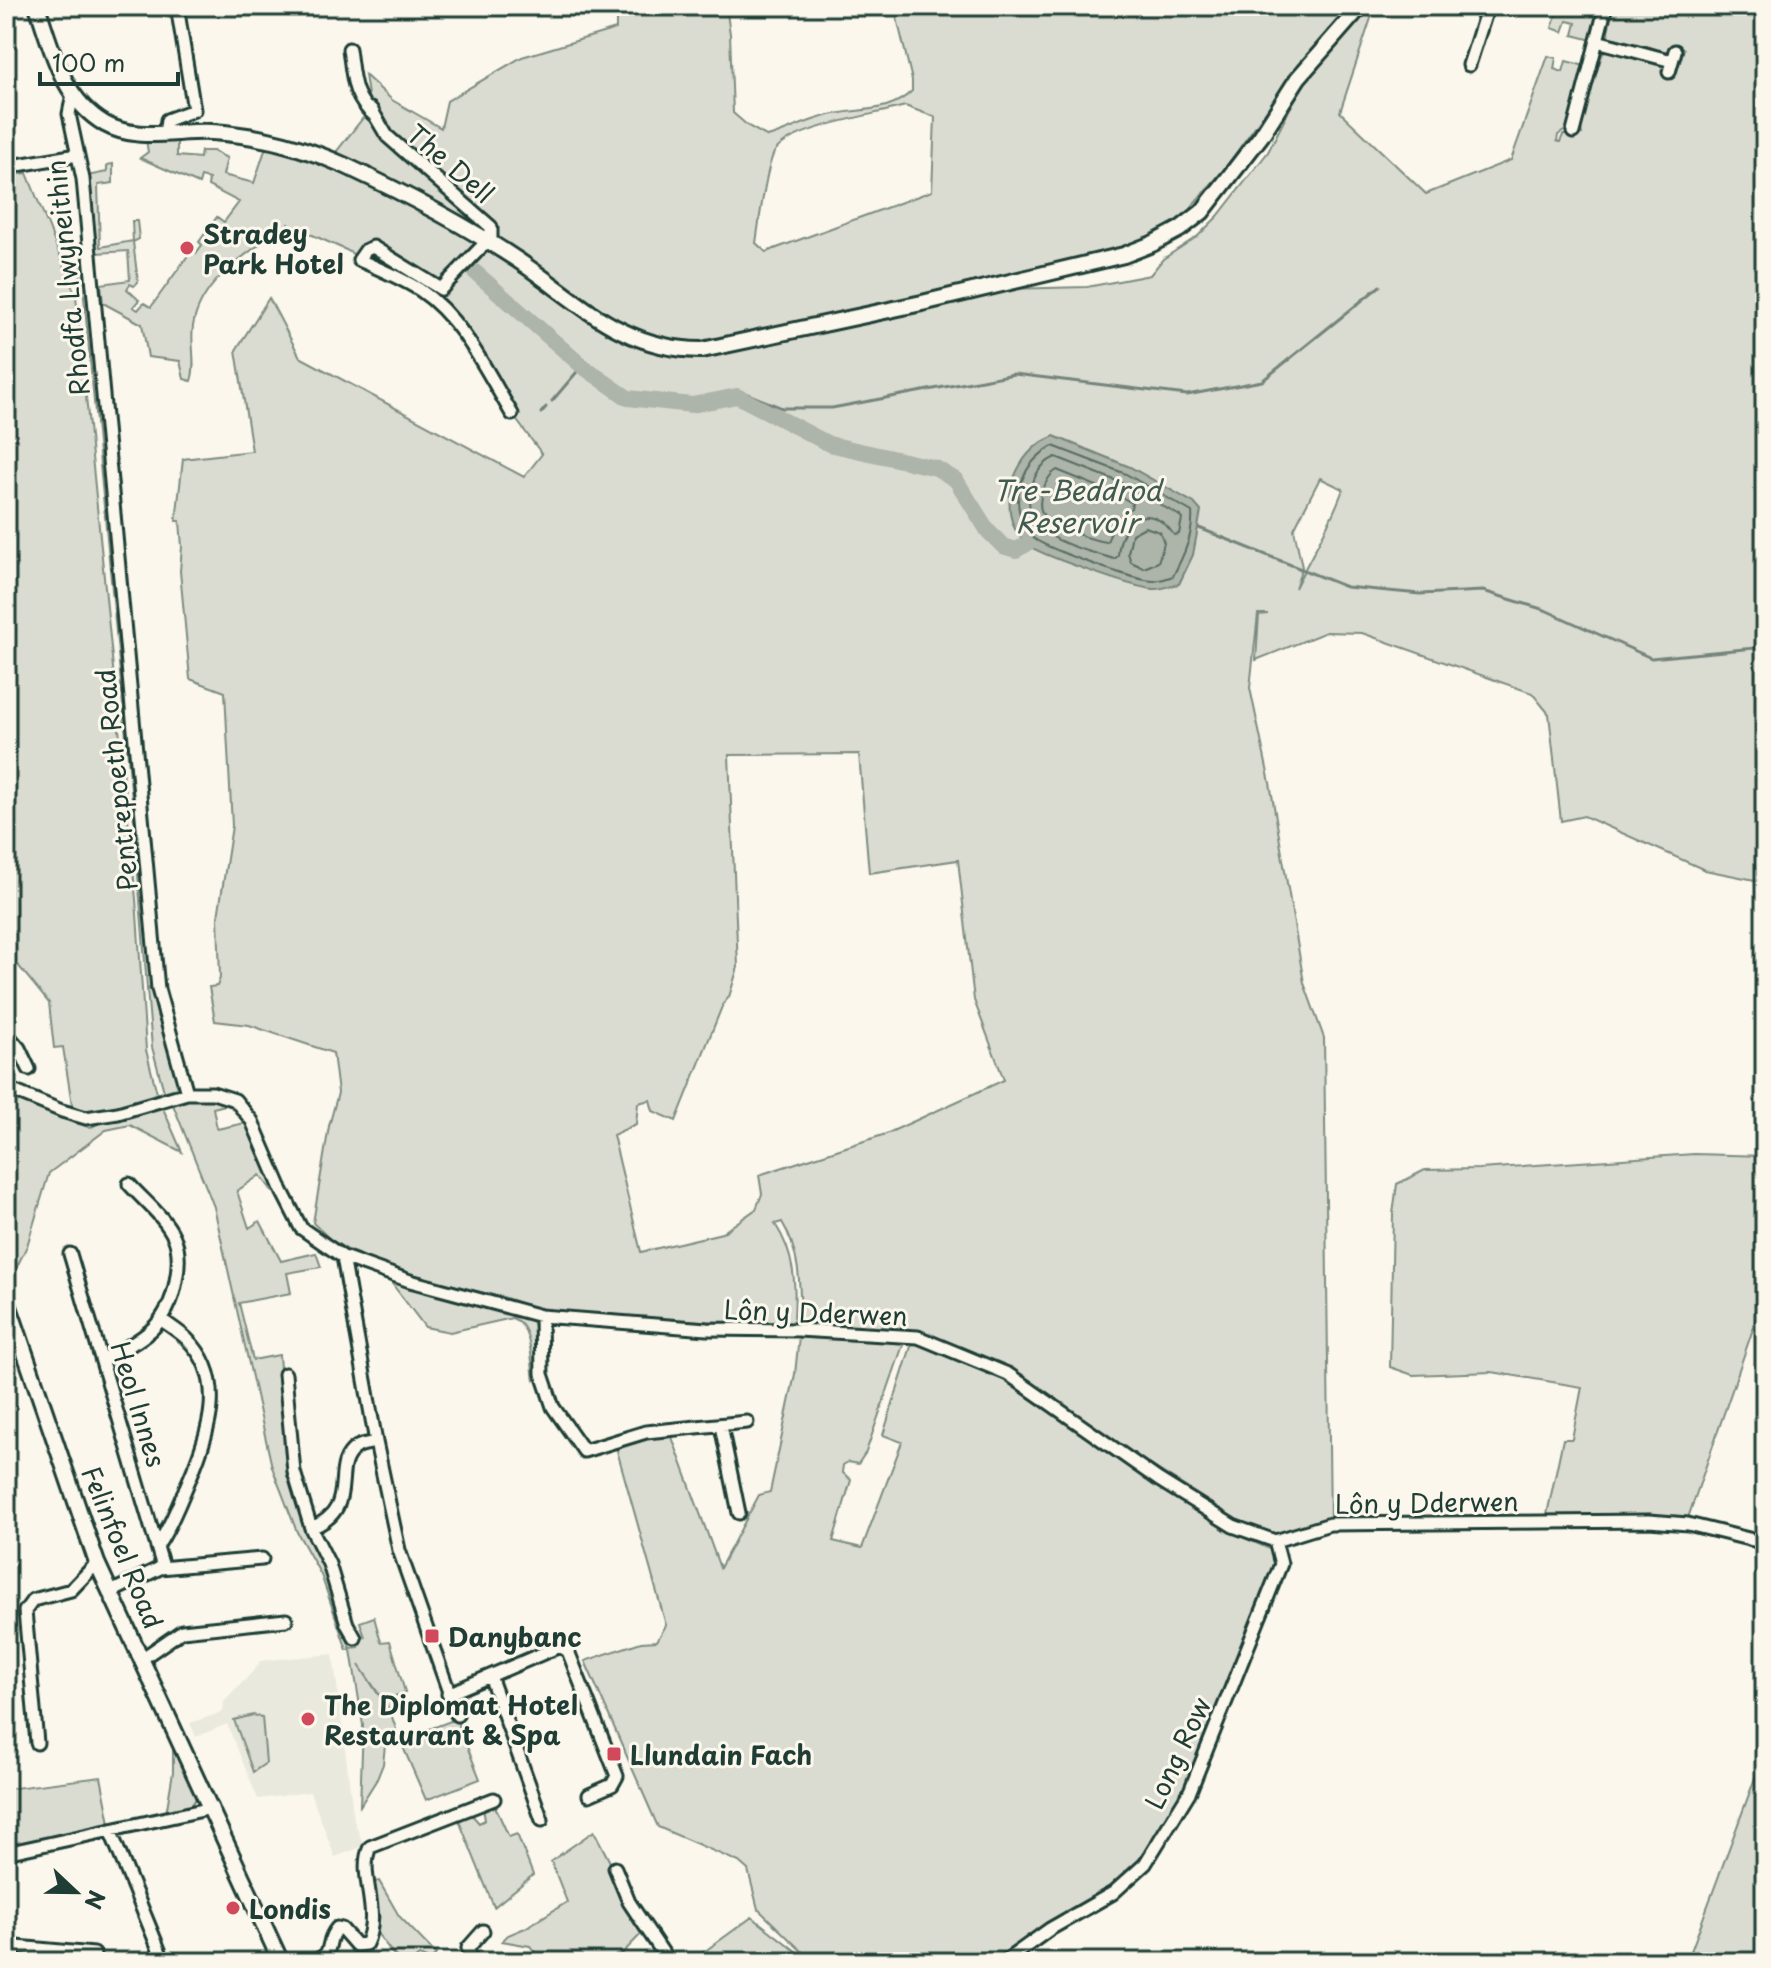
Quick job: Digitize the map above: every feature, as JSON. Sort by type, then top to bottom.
[{"type":"main road","points":[[37,6],[55,59],[73,94],[90,114],[120,131],[234,134],[317,153],[487,241],[517,259],[603,323],[634,338],[677,350],[702,350],[922,303],[1124,255],[1152,244],[1180,229],[1202,212],[1261,136],[1298,78],[1361,6]]},
{"type":"main road","name":"Felinfoel Road","points":[[6,1298],[97,1563],[281,1962]]},
{"type":"street","points":[[1469,65],[1488,6]]},
{"type":"street","points":[[1573,132],[1606,6]]},
{"type":"street","points":[[165,134],[167,120],[194,110],[176,7]]},
{"type":"street","points":[[1597,41],[1672,62]]},
{"type":"street","name":"The Dell","points":[[349,49],[355,94],[364,107],[373,112],[387,136],[491,227],[491,237],[487,241]]},
{"type":"street","name":"Rhodfa Llwyneithin","points":[[73,94],[69,114],[83,179],[108,459]]},
{"type":"street","points":[[6,167],[77,155]]},
{"type":"street","points":[[487,241],[441,289],[373,247],[366,250],[359,260],[406,281],[441,307],[473,350],[512,414]]},
{"type":"street","name":"Pentrepoeth Road","points":[[108,459],[158,989],[181,1094]]},
{"type":"street","points":[[6,1033],[19,1048],[29,1069]]},
{"type":"street","name":"Lôn y Dderwen","points":[[6,1088],[86,1118],[105,1117],[181,1094],[213,1093],[235,1100],[252,1121],[264,1144],[282,1191],[301,1228],[343,1257],[410,1281],[541,1316],[707,1329],[798,1330],[918,1337],[1008,1374],[1159,1480],[1233,1526],[1275,1541],[1330,1524],[1649,1521],[1688,1524],[1765,1543]]},
{"type":"street","points":[[103,1359],[151,1333],[171,1304],[175,1287],[178,1252],[167,1227],[129,1184]]},
{"type":"street","name":"Heol Innes","points":[[70,1254],[163,1567]]},
{"type":"street","points":[[343,1257],[399,1550],[421,1604],[431,1647],[457,1715]]},
{"type":"street","points":[[541,1316],[542,1374],[553,1407],[584,1451],[646,1432],[747,1422]]},
{"type":"street","points":[[158,1545],[169,1528],[207,1437],[212,1395],[200,1355],[187,1338],[162,1320]]},
{"type":"street","points":[[285,1374],[294,1472],[311,1528],[329,1564],[347,1624],[355,1638]]},
{"type":"street","points":[[721,1426],[739,1513]]},
{"type":"street","points":[[311,1528],[327,1522],[337,1510],[347,1458],[356,1447],[376,1442]]},
{"type":"street","name":"Long Row","points":[[1004,1962],[1050,1929],[1113,1893],[1145,1864],[1190,1791],[1228,1697],[1281,1564],[1275,1541]]},
{"type":"street","points":[[111,1592],[163,1567],[262,1559]]},
{"type":"street","points":[[37,1743],[25,1611],[33,1600],[76,1587],[97,1563]]},
{"type":"street","points":[[143,1658],[182,1631],[286,1620]]},
{"type":"street","points":[[448,1694],[560,1646],[568,1651],[617,1776],[612,1785],[589,1795]]},
{"type":"street","points":[[490,1676],[542,1820]]},
{"type":"street","points":[[311,1962],[325,1957],[329,1952],[333,1932],[337,1928],[342,1929],[356,1945],[366,1944],[371,1927],[371,1892],[365,1864],[370,1847],[494,1799]]},
{"type":"street","points":[[6,1853],[212,1808]]},
{"type":"street","points":[[110,1830],[164,1962]]},
{"type":"street","points":[[615,1868],[629,1902],[669,1962]]},
{"type":"street","points":[[471,1962],[468,1948],[483,1931]]},
{"type":"street","points":[[19,1962],[9,1947],[94,1954]]},
{"type":"shaded area","points":[[616,6],[726,6],[733,113],[768,137],[826,116],[885,106],[912,91],[894,6],[1354,6],[1294,72],[1223,171],[1195,202],[1180,229],[1153,244],[702,350],[638,341],[658,353],[696,356],[1006,289],[1087,287],[1150,275],[1163,259],[1198,236],[1218,216],[1268,152],[1301,87],[1338,40],[1373,6],[1340,112],[1426,194],[1511,160],[1548,56],[1556,58],[1554,69],[1563,72],[1566,61],[1585,66],[1573,125],[1558,135],[1557,141],[1560,142],[1563,135],[1582,134],[1580,124],[1603,52],[1610,50],[1666,65],[1669,74],[1676,75],[1684,49],[1676,47],[1669,55],[1609,37],[1614,6],[1765,6],[1765,882],[1705,870],[1584,816],[1561,821],[1549,714],[1532,693],[1362,633],[1326,632],[1256,660],[1259,615],[1268,614],[1258,614],[1250,688],[1270,783],[1304,983],[1324,1038],[1330,1524],[1274,1536],[1241,1522],[1078,1419],[1009,1367],[952,1344],[918,1333],[801,1326],[796,1259],[782,1222],[775,1224],[787,1247],[793,1270],[795,1307],[791,1325],[544,1311],[503,1297],[412,1277],[348,1250],[313,1223],[329,1126],[338,1093],[333,1053],[249,1025],[215,1021],[209,987],[217,986],[220,978],[218,917],[232,826],[225,692],[190,679],[180,571],[180,521],[176,521],[183,459],[252,451],[236,350],[269,298],[300,357],[524,477],[542,454],[512,414],[473,350],[433,300],[346,250],[288,224],[244,255],[206,294],[193,326],[191,381],[184,379],[180,361],[148,357],[142,324],[103,303],[101,284],[130,280],[128,251],[96,253],[87,176],[107,172],[107,165],[113,164],[113,183],[98,185],[100,247],[133,241],[132,221],[137,221],[139,239],[133,242],[138,282],[134,286],[130,284],[127,289],[139,300],[133,307],[138,310],[144,303],[151,307],[192,250],[196,253],[202,245],[199,242],[217,217],[224,222],[239,202],[208,186],[209,179],[201,177],[199,184],[140,158],[148,152],[146,140],[177,139],[177,156],[200,158],[201,151],[213,151],[227,158],[223,175],[254,183],[266,147],[325,166],[370,109],[365,75],[392,100],[441,128],[447,101],[522,57],[616,29]],"holes":[[[905,106],[935,117],[932,191],[766,252],[756,243],[766,181],[775,151],[785,142],[817,128]],[[1320,478],[1343,489],[1295,588],[1302,567],[1294,529]],[[859,754],[869,873],[958,860],[974,1000],[1004,1080],[886,1134],[759,1175],[762,1194],[756,1209],[722,1233],[641,1252],[613,1135],[636,1124],[638,1103],[650,1100],[653,1111],[676,1121],[723,1004],[729,997],[738,967],[729,755]]]},
{"type":"shaded area","points":[[1559,6],[1602,6],[1592,40],[1573,35],[1576,23],[1567,21],[1563,32],[1552,28]]},
{"type":"shaded area","points":[[27,173],[76,296],[136,899],[146,1050],[158,1097],[110,1113],[73,1111],[63,1047],[54,1048],[49,1003],[8,953],[6,176]]},
{"type":"shaded area","points":[[85,263],[137,821],[134,820],[84,297],[78,264]]},
{"type":"shaded area","points":[[134,825],[138,825],[153,988],[147,987]]},
{"type":"shaded area","points":[[147,989],[152,990],[178,1078],[176,1090],[165,1095],[152,1047]]},
{"type":"shaded area","points":[[6,1092],[90,1128],[101,1122],[162,1106],[182,1152],[130,1125],[106,1130],[49,1173],[27,1246],[9,1283],[6,1274]]},
{"type":"shaded area","points":[[212,1096],[233,1103],[213,1108],[217,1129],[250,1122],[277,1188],[273,1192],[260,1175],[237,1191],[249,1228],[260,1221],[281,1261],[316,1253],[321,1267],[287,1273],[291,1293],[239,1303],[253,1360],[279,1355],[287,1463],[306,1530],[327,1569],[350,1648],[359,1647],[360,1640],[365,1637],[360,1622],[374,1617],[381,1642],[390,1641],[405,1692],[393,1697],[393,1707],[409,1705],[410,1708],[392,1713],[359,1665],[391,1714],[396,1729],[385,1745],[383,1764],[377,1779],[360,1806],[363,1725],[351,1650],[347,1650],[321,1575],[297,1532],[272,1467],[214,1207],[172,1102]]},
{"type":"shaded area","points":[[1694,1154],[1765,1156],[1765,1273],[1754,1326],[1688,1518],[1546,1519],[1563,1439],[1572,1439],[1582,1387],[1492,1372],[1413,1375],[1390,1367],[1393,1214],[1397,1184],[1425,1170]]},
{"type":"shaded area","points":[[390,1281],[529,1316],[538,1347],[534,1381],[530,1345],[519,1322],[512,1318],[450,1332],[425,1327]]},
{"type":"shaded area","points":[[799,1336],[904,1342],[866,1452],[858,1464],[848,1462],[843,1465],[842,1472],[851,1480],[833,1541],[862,1548],[902,1442],[883,1435],[913,1340],[1007,1379],[1231,1532],[1272,1550],[1277,1564],[1190,1791],[1145,1864],[1006,1962],[813,1962],[758,1909],[748,1870],[739,1862],[658,1827],[585,1661],[641,1642],[657,1641],[666,1625],[616,1447],[642,1438],[672,1437],[720,1568],[759,1495],[770,1492],[795,1374]]},
{"type":"shaded area","points":[[333,1654],[354,1820],[364,1846],[335,1857],[310,1792],[258,1799],[227,1724],[196,1737],[190,1723],[223,1712],[224,1702],[259,1665],[259,1661]]},
{"type":"shaded area","points":[[253,1715],[262,1717],[266,1763],[253,1772],[234,1720]]},
{"type":"shaded area","points":[[456,1719],[480,1779],[426,1800],[400,1740]]},
{"type":"shaded area","points":[[173,1740],[197,1797],[191,1806],[166,1814],[173,1772]]},
{"type":"shaded area","points":[[1765,1751],[1765,1962],[1687,1962]]},
{"type":"shaded area","points":[[101,1777],[110,1823],[6,1846],[6,1813],[9,1813],[6,1789]]},
{"type":"shaded area","points":[[494,1804],[509,1837],[517,1834],[533,1875],[494,1907],[458,1818],[471,1814],[479,1823],[485,1820],[483,1808]]},
{"type":"shaded area","points":[[594,1831],[645,1930],[614,1962],[542,1962],[530,1946],[502,1941],[567,1902],[551,1861]]},
{"type":"shaded area","points":[[379,1881],[399,1916],[436,1954],[431,1961],[419,1956],[412,1962],[400,1960],[377,1933],[380,1915],[374,1882]]},
{"type":"shaded area","points":[[752,1917],[810,1962],[690,1962]]},
{"type":"water","name":"Tre-Beddrod Reservoir","points":[[1054,436],[1130,467],[1194,503],[1201,511],[1193,555],[1179,584],[1145,588],[1068,563],[1026,544],[1012,521],[1010,495],[1013,482],[1024,459],[1037,445]]},
{"type":"waterway","points":[[475,272],[582,366],[628,398],[692,405],[737,396],[829,444],[936,468],[956,480],[988,531],[1003,546],[1016,550],[1027,544]]},
{"type":"waterway","points":[[745,393],[782,408],[832,408],[1014,374],[1187,395],[1262,381],[1380,286]]},
{"type":"waterway","points":[[552,401],[582,366]]},
{"type":"waterway","points":[[541,413],[546,407]]},
{"type":"waterway","points":[[1199,528],[1346,587],[1420,594],[1483,591],[1545,610],[1651,658],[1765,647]]},
{"type":"place","name":"Stradey Park Hotel","points":[[187,248]]},
{"type":"place","name":"Danybanc","points":[[432,1636]]},
{"type":"place","name":"The Diplomat Hotel Restaurant & Spa","points":[[308,1719]]},
{"type":"place","name":"Llundain Fach","points":[[614,1754]]},
{"type":"place","name":"Londis","points":[[233,1908]]}]
